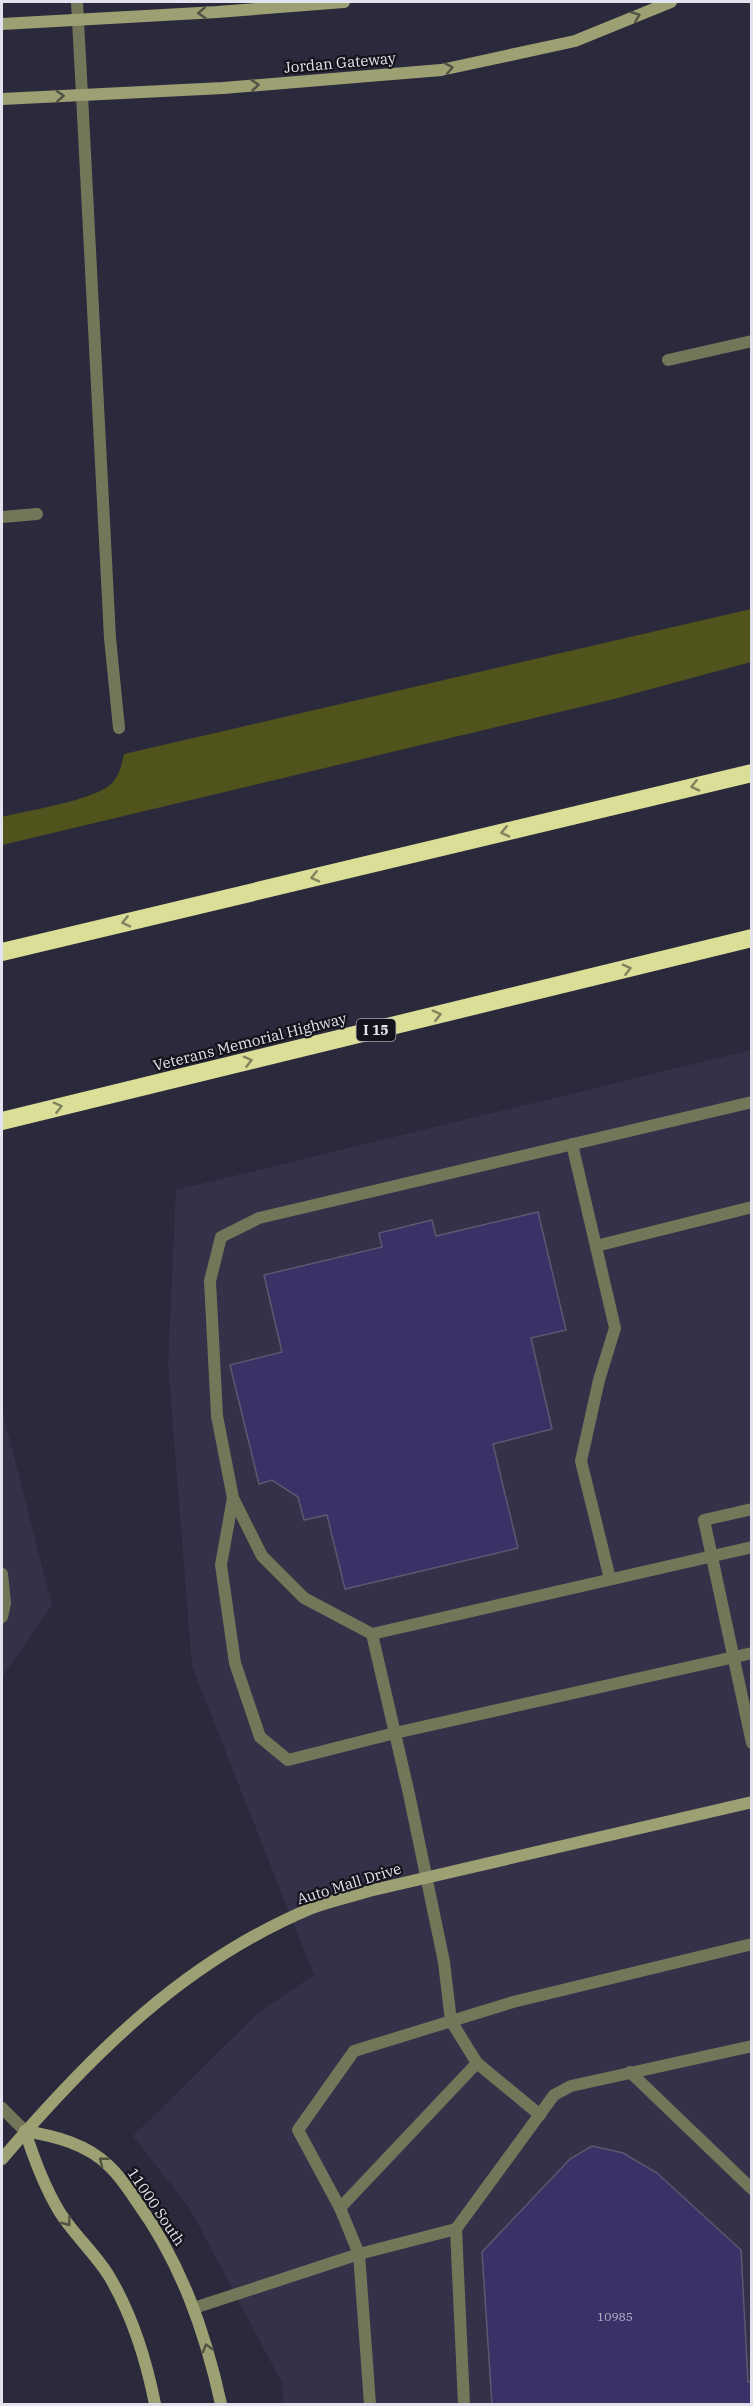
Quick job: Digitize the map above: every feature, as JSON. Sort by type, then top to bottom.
[{"type":"highway","points":[[2,952],[752,773]]},
{"type":"highway","name":"Veterans Memorial Highway","points":[[2,1121],[752,938]]},
{"type":"street","points":[[77,2],[110,638],[119,728]]},
{"type":"street","points":[[2,24],[217,12],[344,2]]},
{"type":"street","name":"Jordan Gateway","points":[[2,99],[223,88],[441,70],[575,40],[671,2]]},
{"type":"street","points":[[668,360],[752,341]]},
{"type":"street","points":[[2,517],[38,514]]},
{"type":"street","points":[[752,1102],[259,1218],[221,1237],[210,1281],[217,1416],[233,1498],[262,1556],[304,1598],[372,1634],[752,1547]]},
{"type":"street","points":[[572,1144],[615,1328],[598,1380],[581,1461],[610,1579]]},
{"type":"street","points":[[596,1245],[752,1207]]},
{"type":"street","points":[[233,1498],[220,1565],[235,1663],[260,1737],[288,1760],[395,1733],[752,1653]]},
{"type":"street","points":[[752,1509],[704,1520],[752,1743]]},
{"type":"street","points":[[2,1574],[5,1604],[2,1617]]},
{"type":"street","points":[[372,1634],[409,1794],[444,1962],[451,2021],[477,2063],[540,2115]]},
{"type":"street","name":"Auto Mall Drive","points":[[2,2159],[75,2077],[133,2021],[194,1972],[256,1935],[314,1907],[425,1878],[752,1802]]},
{"type":"street","points":[[370,2404],[359,2254],[340,2208],[298,2130],[354,2051],[513,2002],[752,1944]]},
{"type":"street","points":[[464,2404],[456,2229],[554,2095],[571,2086],[752,2046]]},
{"type":"street","points":[[340,2208],[477,2063]]},
{"type":"street","points":[[630,2072],[752,2189]]},
{"type":"street","points":[[2,2108],[26,2131],[43,2182],[60,2212],[108,2275],[127,2309],[141,2344],[154,2404]]},
{"type":"street","name":"11000 South","points":[[26,2131],[50,2135],[73,2143],[109,2165],[149,2218],[172,2257],[194,2308],[221,2404]]},
{"type":"street","points":[[194,2308],[359,2254],[456,2229]]},
{"type":"shaded area","points":[[751,609],[751,662],[614,699],[2,845],[2,817],[76,800],[103,790],[116,778],[124,754]]},
{"type":"shaded area","points":[[751,1050],[751,2404],[283,2404],[282,2383],[190,2209],[133,2136],[259,2012],[314,1975],[192,1667],[168,1364],[176,1190]]},
{"type":"shaded area","points":[[2,1410],[52,1605],[2,1677]]},
{"type":"building","points":[[538,1212],[566,1330],[531,1338],[552,1429],[493,1444],[518,1548],[345,1589],[327,1515],[304,1520],[298,1497],[272,1480],[259,1484],[230,1365],[282,1352],[264,1275],[382,1247],[379,1233],[432,1220],[436,1236]]},
{"type":"building","points":[[592,2146],[623,2153],[657,2173],[741,2250],[748,2382],[752,2382],[752,2404],[492,2404],[482,2252],[570,2159]]}]
